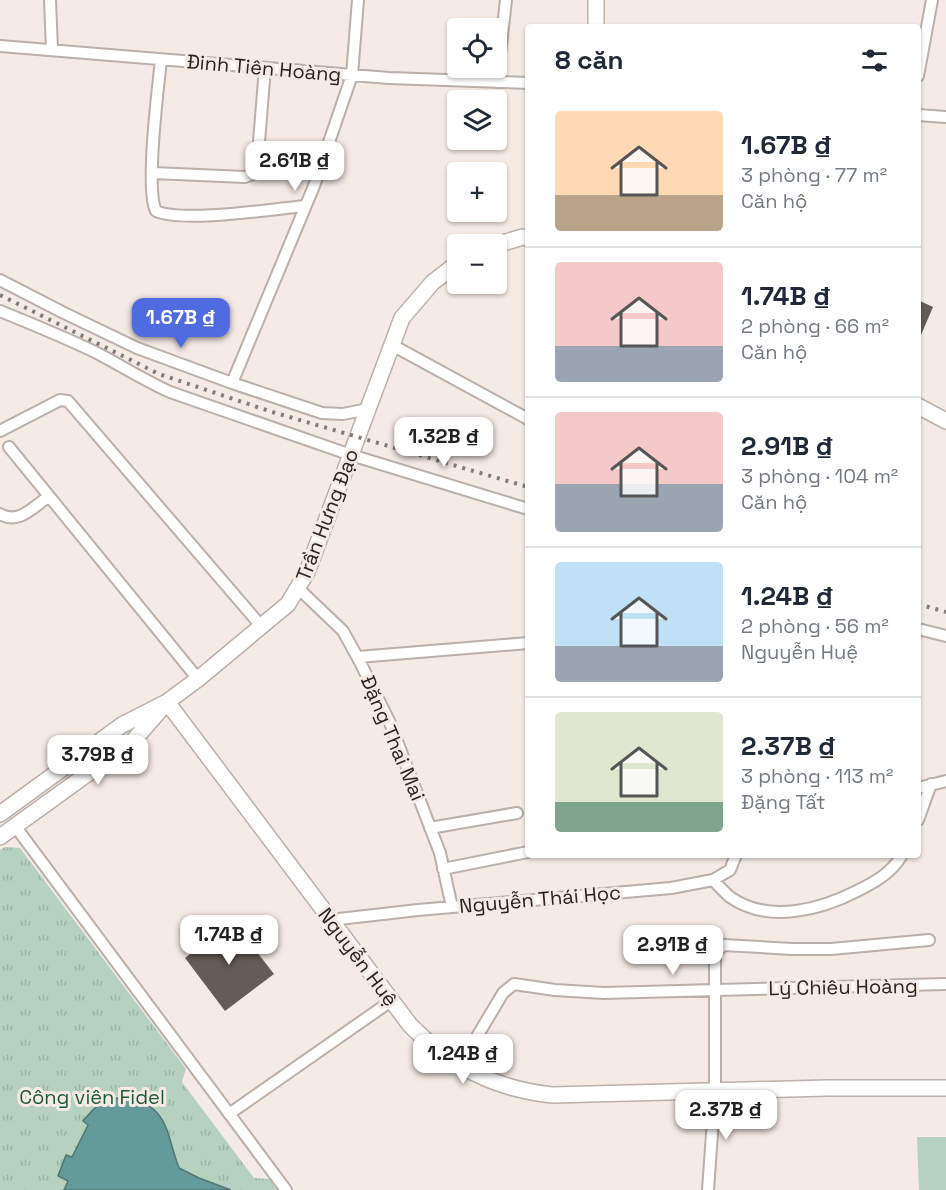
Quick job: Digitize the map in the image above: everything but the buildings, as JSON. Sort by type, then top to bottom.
[{"type":"street","points":[[50,0],[52,50]]},
{"type":"street","points":[[232,383],[305,206],[352,75],[358,0]]},
{"type":"street","points":[[497,82],[506,0]]},
{"type":"street","points":[[596,0],[596,24]]},
{"type":"street","points":[[921,60],[932,0]]},
{"type":"street","name":"Đinh Tiên Hoàng","points":[[0,46],[352,75],[525,83]]},
{"type":"street","points":[[161,60],[153,172],[154,208],[166,214],[225,214],[305,206]]},
{"type":"street","points":[[153,172],[245,177],[253,174],[257,166],[265,68]]},
{"type":"street","points":[[921,115],[946,117]]},
{"type":"street","points":[[507,242],[525,238]]},
{"type":"street","name":"Trần Hưng Đạo","points":[[0,814],[122,725],[166,702],[198,679],[288,604],[299,589],[307,572],[402,318],[433,282],[447,271]]},
{"type":"street","points":[[0,280],[137,348],[232,383],[322,413],[343,414],[368,409]]},
{"type":"street","points":[[0,311],[94,352],[132,371],[147,382],[170,392],[351,455],[525,508]]},
{"type":"street","points":[[392,345],[525,417]]},
{"type":"street","points":[[0,430],[60,400],[68,401],[262,627]]},
{"type":"street","points":[[921,408],[946,421]]},
{"type":"street","points":[[9,447],[198,679]]},
{"type":"street","points":[[0,514],[11,519],[18,518],[48,497]]},
{"type":"street","name":"Đặng Thai Mai","points":[[299,589],[343,631],[390,723],[440,853],[452,907]]},
{"type":"street","points":[[921,630],[946,636]]},
{"type":"street","points":[[357,657],[525,643]]},
{"type":"street","name":"Trần Hưng Đạo","points":[[0,837],[132,741],[166,702]]},
{"type":"street","name":"Nguyễn Huệ","points":[[166,702],[391,1001],[427,1043],[460,1065],[495,1083],[524,1092],[552,1095],[946,1088]]},
{"type":"street","points":[[921,787],[946,781]]},
{"type":"street","points":[[921,812],[931,784]]},
{"type":"street","points":[[430,828],[517,813]]},
{"type":"street","points":[[15,826],[286,1190]]},
{"type":"street","points":[[443,869],[525,853]]},
{"type":"street","points":[[735,858],[730,870],[713,880],[730,897],[752,907],[779,911],[810,909],[835,902],[880,879],[894,867],[900,858]]},
{"type":"street","name":"Nguyễn Thái Học","points":[[330,920],[671,888],[713,880]]},
{"type":"street","points":[[708,1190],[715,1091],[715,952],[718,948],[724,945],[831,949],[929,940]]},
{"type":"street","name":"Lý Chiêu Hoàng","points":[[460,1065],[503,993],[514,984],[582,993],[946,984]]},
{"type":"street","points":[[229,1114],[391,1001]]},
{"type":"green space","name":"Công viên Fidel","points":[[5,847],[20,848],[186,1069],[182,1082],[254,1178],[270,1179],[277,1190],[0,1190],[0,850]]},
{"type":"green space","points":[[917,1137],[946,1137],[946,1190],[919,1190]]},
{"type":"water","points":[[124,1097],[139,1101],[158,1114],[168,1132],[179,1168],[231,1190],[64,1190],[68,1181],[58,1176],[66,1155],[72,1157],[88,1125],[83,1121],[100,1104]]},
{"type":"railway","points":[[0,295],[159,374],[269,411],[525,486]]},
{"type":"railway","points":[[921,605],[946,612]]}]
